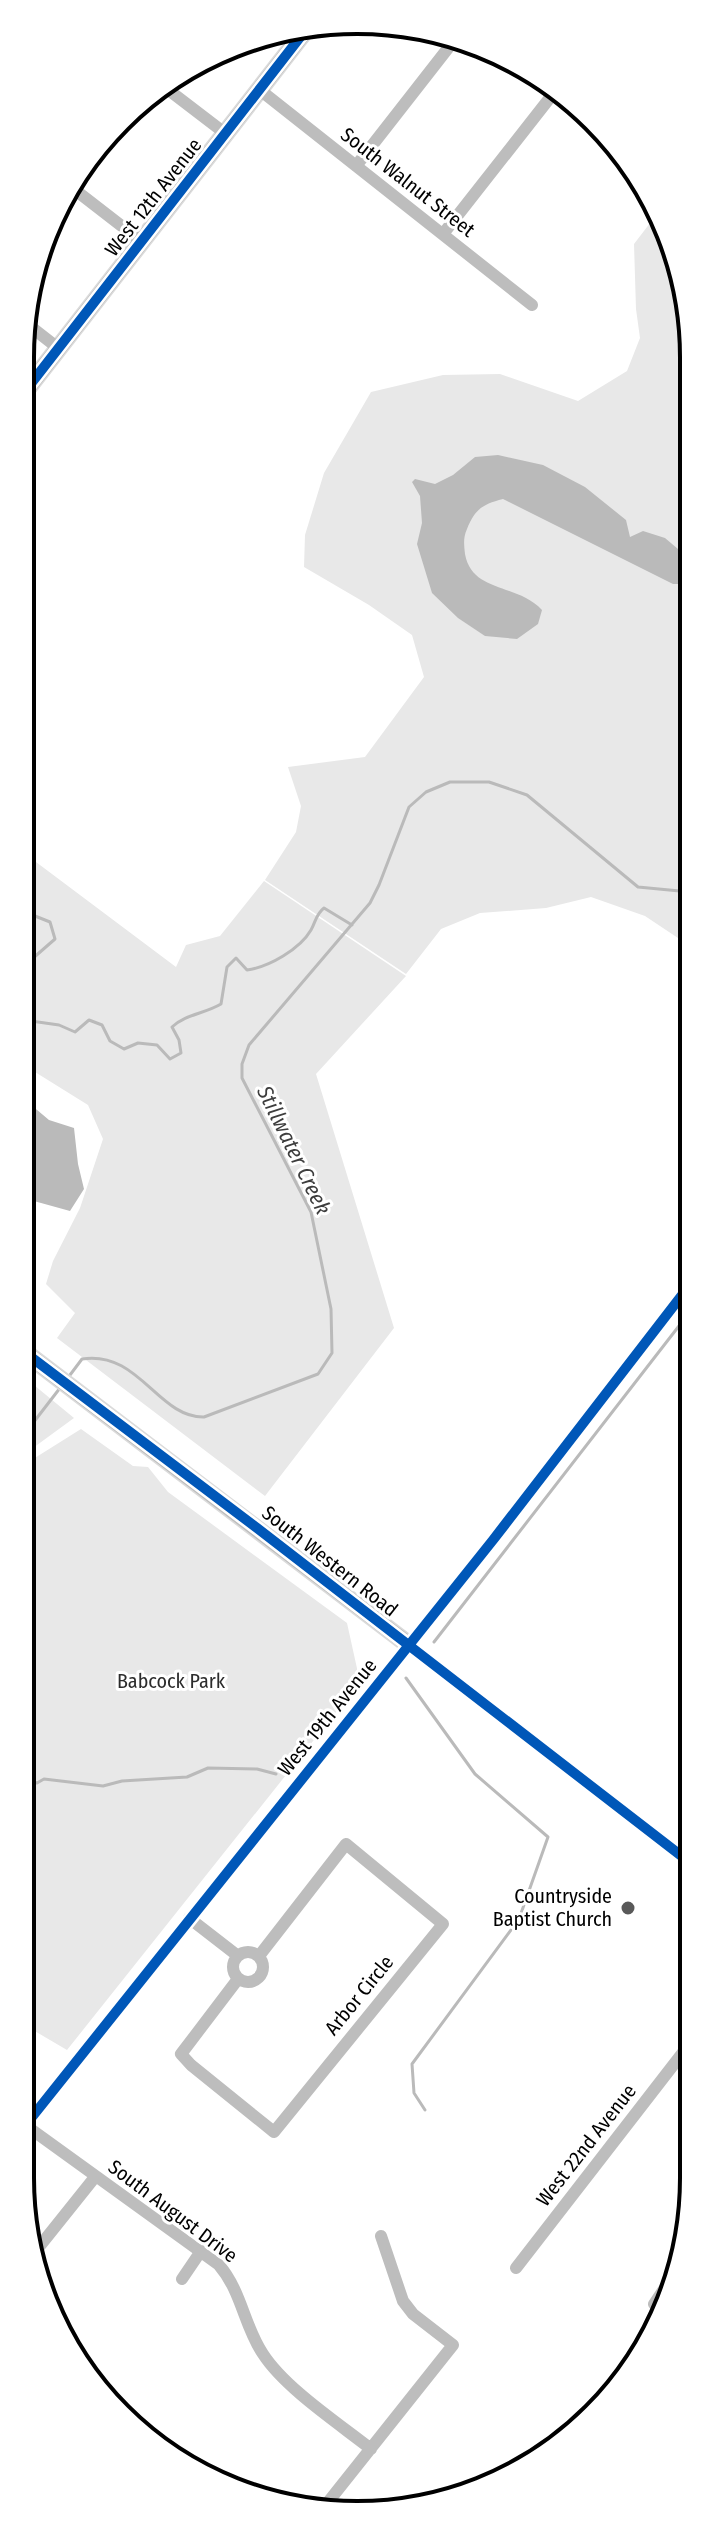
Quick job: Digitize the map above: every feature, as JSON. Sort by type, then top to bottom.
[{"type":"main road","name":"West 12th Avenue","points":[[34,380],[299,39]]},
{"type":"main road","name":"South Western Road","points":[[34,1360],[409,1645]]},
{"type":"street","points":[[356,166],[449,47]]},
{"type":"street","name":"South Walnut Street","points":[[260,90],[532,305]]},
{"type":"street","points":[[172,92],[226,134]]},
{"type":"street","points":[[443,234],[550,98]]},
{"type":"street","points":[[79,193],[141,241]]},
{"type":"street","points":[[36,330],[58,348]]},
{"type":"street","name":"West 19th Avenue","points":[[34,2111],[409,1645],[680,1298]]},
{"type":"street","name":"South Western Road","points":[[409,1645],[680,1855]]},
{"type":"street","name":"Arbor Circle","points":[[238,1979],[181,2054],[274,2132],[443,1924],[346,1844],[259,1956]]},
{"type":"street","points":[[189,1918],[238,1956]]},
{"type":"street","points":[[246,1952],[259,1956],[264,1969],[260,1977],[247,1983],[238,1979],[233,1970],[238,1956],[246,1952]]},
{"type":"street","name":"West 22nd Avenue","points":[[516,2268],[680,2056]]},
{"type":"street","name":"South August Drive","points":[[34,2134],[219,2265],[231,2279],[261,2353],[282,2377],[371,2449]]},
{"type":"street","points":[[41,2245],[95,2177]]},
{"type":"street","points":[[330,2499],[453,2345],[413,2314],[403,2301],[381,2236]]},
{"type":"street","points":[[182,2279],[201,2251]]},
{"type":"green space","points":[[651,222],[669,273],[679,336],[680,939],[645,916],[591,897],[546,908],[480,913],[441,929],[406,974],[265,880],[296,832],[301,806],[288,767],[365,757],[424,677],[412,635],[369,605],[304,567],[305,535],[324,473],[371,392],[443,375],[500,374],[578,401],[627,371],[640,338],[634,244]]},
{"type":"green space","points":[[34,860],[176,967],[186,945],[220,936],[264,881],[406,976],[316,1074],[394,1328],[265,1496],[57,1338],[75,1313],[46,1284],[53,1261],[80,1208],[103,1139],[88,1105],[35,1072]]},
{"type":"green space","points":[[34,1385],[74,1418],[34,1447]]},
{"type":"green space","name":"Babcock Park","points":[[81,1429],[133,1466],[148,1467],[168,1492],[347,1623],[360,1682],[67,2050],[34,2031],[34,1458]]},
{"type":"shaded area","points":[[498,455],[543,465],[585,487],[626,520],[630,537],[643,531],[665,538],[680,551],[680,584],[673,584],[503,499],[485,505],[470,522],[464,544],[469,566],[486,582],[532,601],[542,610],[538,624],[517,639],[485,636],[458,618],[432,593],[417,544],[422,523],[420,496],[412,482],[415,479],[435,484],[453,475],[475,457]]},
{"type":"shaded area","points":[[34,1107],[49,1120],[74,1128],[84,1189],[70,1211],[34,1201]]},
{"type":"waterway","name":"Stillwater Creek","points":[[67,1379],[82,1359],[102,1359],[119,1364],[174,1407],[204,1417],[318,1374],[332,1353],[331,1309],[311,1212],[242,1078],[242,1064],[249,1045],[370,903],[409,807],[426,792],[450,782],[489,782],[527,795],[638,887],[680,891]]},
{"type":"waterway","points":[[34,1021],[59,1025],[75,1032],[89,1020],[102,1025],[110,1041],[124,1049],[138,1043],[157,1045],[170,1059],[181,1053],[172,1027],[183,1019],[221,1004],[227,967],[236,958],[247,970],[283,956],[306,937],[324,908],[352,925]]},
{"type":"waterway","points":[[34,916],[50,922],[55,939],[34,957]]},
{"type":"waterway","points":[[434,1642],[680,1325]]},
{"type":"waterway","name":"Stillwater Creek","points":[[34,1422],[60,1388]]},
{"type":"waterway","points":[[406,1678],[475,1774],[548,1837],[519,1919],[412,2064],[414,2093],[425,2110]]},
{"type":"waterway","points":[[34,1782],[44,1779],[103,1786],[122,1781],[187,1777],[208,1768],[257,1769],[276,1774]]},
{"type":"cycle path","points":[[34,380],[298,39]]},
{"type":"cycle path","points":[[34,2114],[493,1540],[680,1298]]},
{"type":"cycle path","points":[[34,1359],[680,1855]]},
{"type":"place","name":"Countryside Baptist Church","points":[[628,1908]]}]
